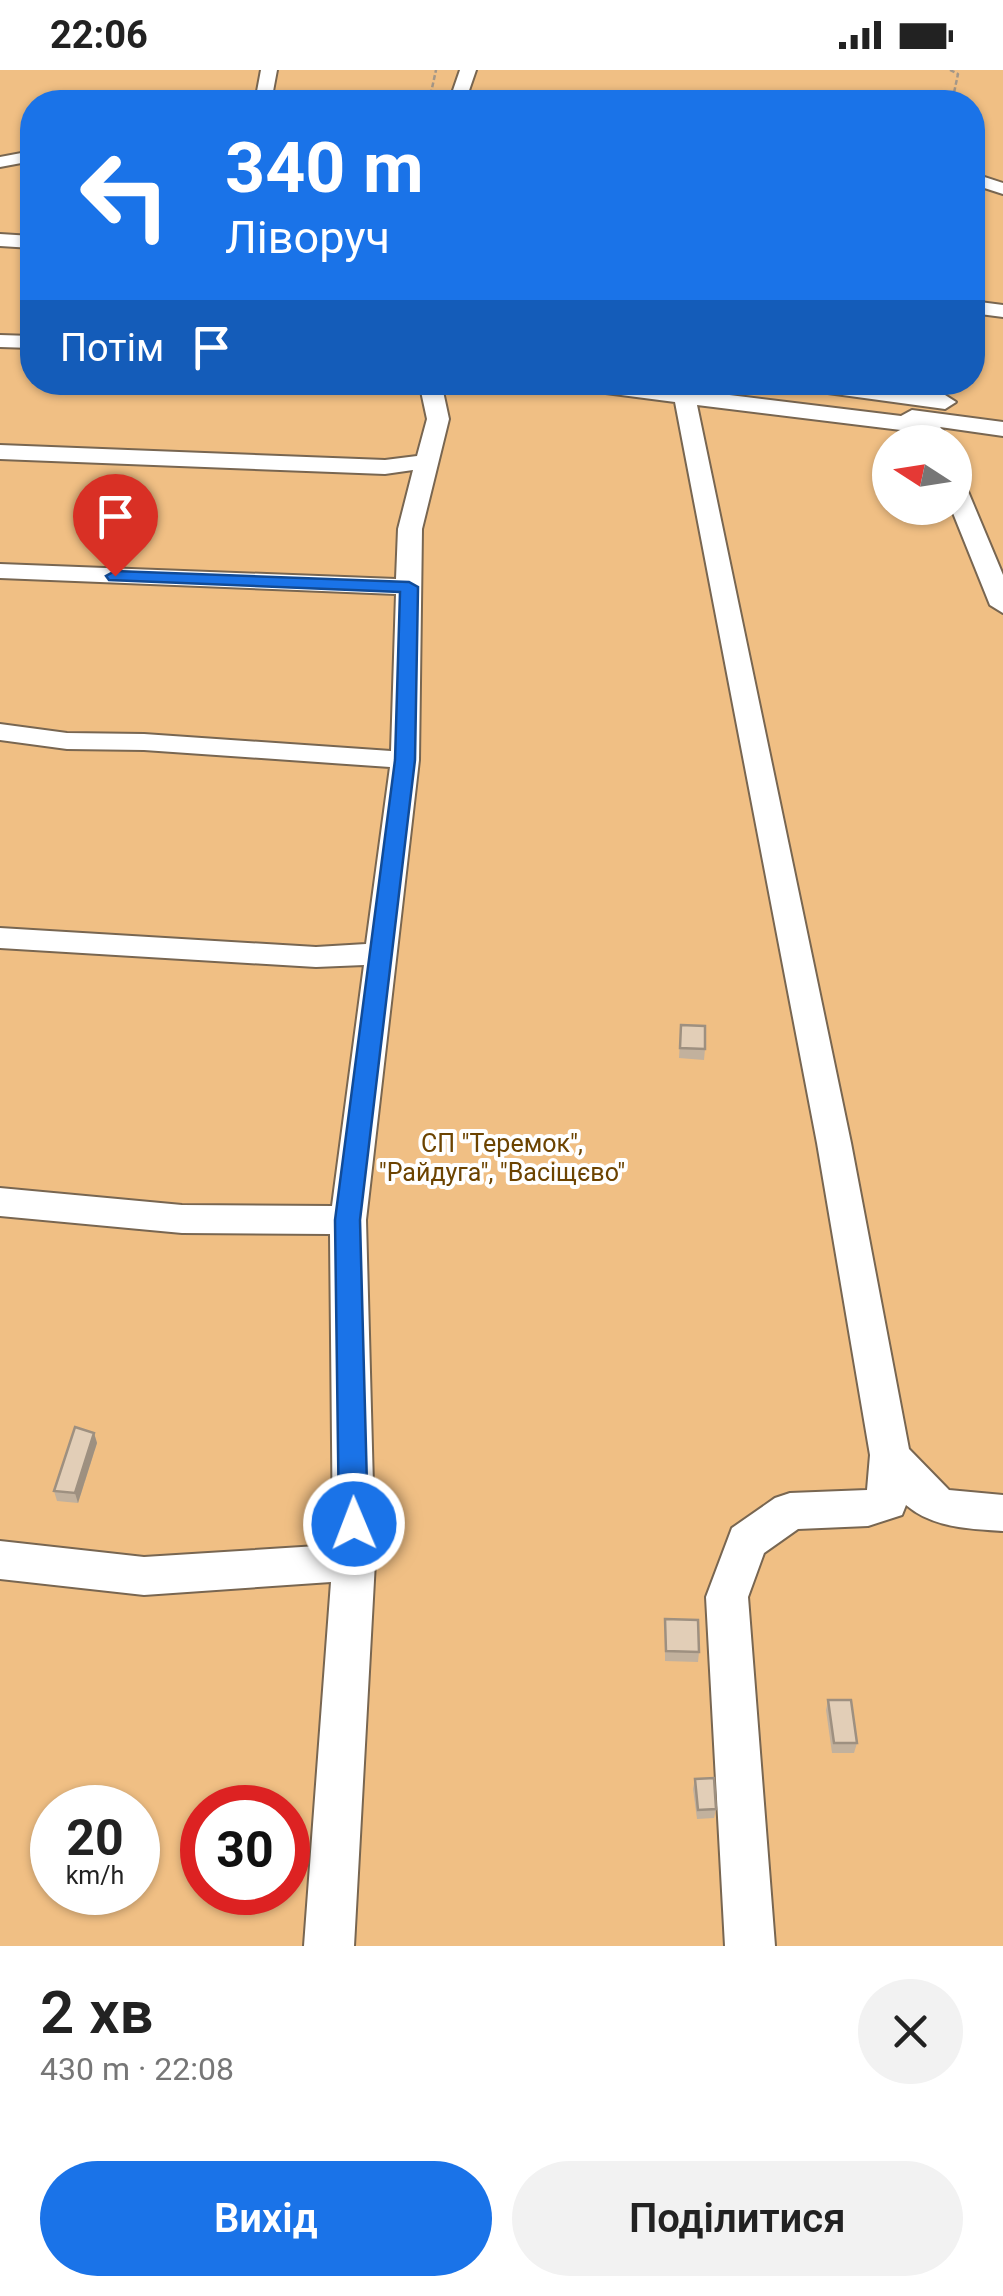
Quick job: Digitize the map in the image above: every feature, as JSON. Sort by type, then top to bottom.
[{"type":"street","points":[[329,1946],[354,1562],[348,1220],[405,760],[410,530],[438,419],[433,395]]},
{"type":"street","points":[[669,395],[913,425]]},
{"type":"street","points":[[843,395],[1003,429]]},
{"type":"street","points":[[855,395],[1003,409]]},
{"type":"street","points":[[685,397],[834,1143],[890,1455],[887,1502],[868,1508],[790,1512],[747,1541],[728,1597],[750,1946]]},
{"type":"street","points":[[0,452],[385,467],[427,462]]},
{"type":"street","points":[[970,525],[1003,605]]},
{"type":"street","points":[[0,571],[409,587]]},
{"type":"street","points":[[0,732],[67,741],[144,742],[405,760]]},
{"type":"street","points":[[0,938],[316,957],[382,954]]},
{"type":"street","points":[[0,1202],[182,1218],[348,1220]]},
{"type":"street","points":[[890,1455],[923,1498],[950,1509],[1003,1513]]},
{"type":"street","points":[[0,1560],[144,1576],[354,1562]]},
{"type":"path","points":[[950,70],[958,74],[955,90]]},
{"type":"green space","name":"СП \"Теремок\", \"Райдуга\", \"Васіщєво\"","points":[[0,70],[1003,70],[1003,1946],[0,1946]]},
{"type":"building","points":[[681,1025],[705,1026],[705,1049],[680,1048]]},
{"type":"building","points":[[75,1427],[94,1433],[75,1493],[54,1491]]},
{"type":"building","points":[[665,1619],[698,1620],[699,1652],[666,1651]]},
{"type":"building","points":[[828,1700],[851,1700],[857,1743],[834,1743]]},
{"type":"building","points":[[714,1778],[716,1809],[698,1810],[695,1779]]},
{"type":"route","points":[[115,576],[409,587],[405,760],[348,1220],[354,1524]]}]
